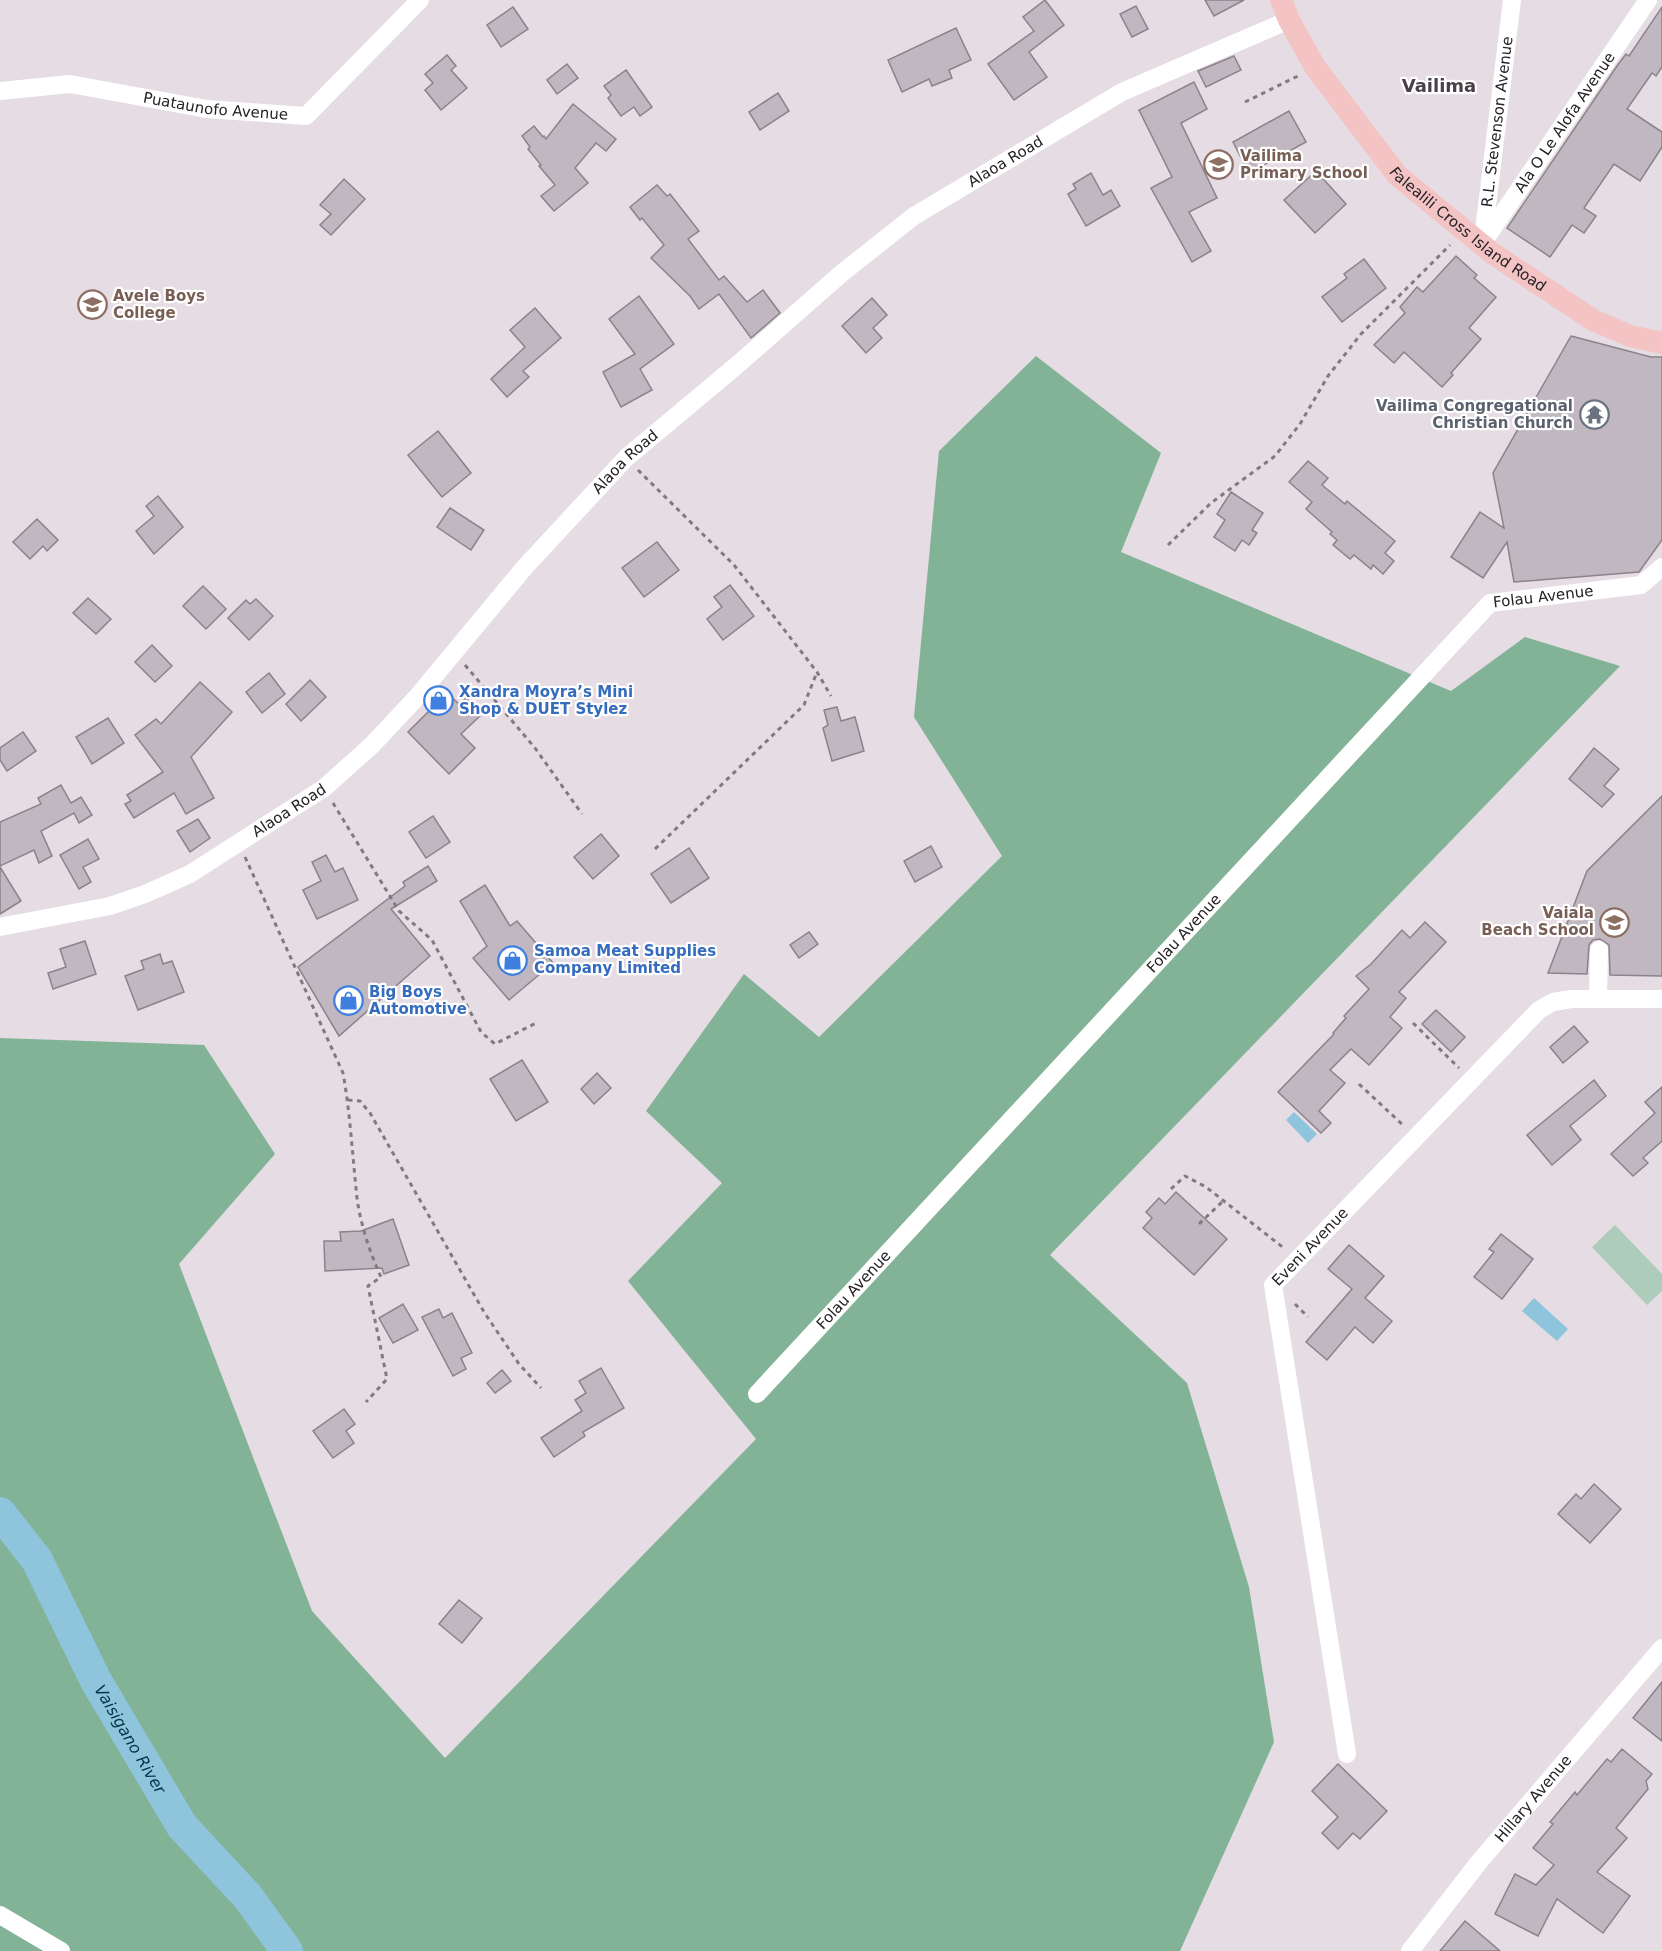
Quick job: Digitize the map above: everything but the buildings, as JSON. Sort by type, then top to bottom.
[{"type":"main road","name":"Falealili Cross Island Road","points":[[1285,10],[1315,67],[1397,175],[1473,238],[1593,320],[1630,336],[1662,343]]},
{"type":"street","name":"Puataunofo Avenue","points":[[0,91],[70,84],[207,109],[306,116],[420,0]]},
{"type":"street","name":"R.L. Stevenson Avenue","points":[[1473,238],[1512,0]]},
{"type":"street","name":"Ala O Le Alofa Avenue","points":[[1473,238],[1648,0]]},
{"type":"street","name":"Alaoa Road","points":[[0,927],[110,906],[190,874],[324,788],[372,745],[417,697],[524,568],[626,458],[842,273],[914,216],[1122,92],[1285,10]]},
{"type":"street","name":"Folau Avenue","points":[[757,1394],[1491,603],[1641,585],[1662,567]]},
{"type":"street","points":[[1598,999],[1599,950]]},
{"type":"street","name":"Eveni Avenue","points":[[1347,1754],[1273,1285],[1539,1010],[1553,1002],[1571,999],[1662,999]]},
{"type":"street","name":"Hillary Avenue","points":[[1410,1951],[1479,1862],[1662,1648]]},
{"type":"street","points":[[0,1915],[61,1951]]},
{"type":"path","points":[[1245,102],[1315,67]]},
{"type":"path","points":[[1168,545],[1211,503],[1275,456],[1300,423],[1329,376],[1361,334],[1473,238]]},
{"type":"path","points":[[626,458],[734,565],[817,672],[831,696]]},
{"type":"path","points":[[454,652],[535,748],[582,814]]},
{"type":"path","points":[[655,849],[804,705],[817,672]]},
{"type":"path","points":[[324,788],[399,911],[432,940],[480,1032],[495,1044],[536,1023]]},
{"type":"path","points":[[239,844],[343,1073],[348,1100],[356,1191],[371,1255],[381,1277],[368,1286],[387,1378],[366,1402]]},
{"type":"path","points":[[1413,1023],[1471,1080]]},
{"type":"path","points":[[1359,1084],[1416,1137]]},
{"type":"path","points":[[348,1100],[360,1101],[370,1113],[484,1312],[519,1364],[541,1388]]},
{"type":"path","points":[[1170,1189],[1185,1176],[1206,1187],[1298,1259]]},
{"type":"path","points":[[1199,1224],[1223,1201]]},
{"type":"green space","points":[[1036,356],[1161,453],[1121,552],[1451,691],[1525,637],[1620,666],[1050,1255],[1187,1383],[1249,1587],[1274,1742],[1180,1951],[0,1951],[0,1038],[204,1045],[275,1154],[179,1264],[312,1611],[445,1758],[756,1439],[628,1281],[722,1183],[646,1111],[744,974],[819,1037],[1002,856],[914,717],[939,451]]},
{"type":"green space","points":[[1615,1225],[1662,1274],[1662,1291],[1647,1305],[1592,1247]]},
{"type":"water","points":[[1294,1112],[1317,1134],[1308,1143],[1286,1120]]},
{"type":"water","points":[[1534,1298],[1568,1329],[1557,1341],[1522,1311]]},
{"type":"waterway","name":"Vaisigano River","points":[[0,1513],[37,1560],[96,1681],[182,1826],[248,1897],[287,1951]]},
{"type":"place","name":"Vailima Primary School","points":[[1219,165]]},
{"type":"place","name":"Avele Boys College","points":[[92,305]]},
{"type":"place","name":"Vailima Congregational Christian Church","points":[[1594,415]]},
{"type":"place","name":"Xandra Moyra’s Mini Shop & DUET Stylez","points":[[438,701]]},
{"type":"place","name":"Vaiala Beach School","points":[[1615,922]]},
{"type":"place","name":"Samoa Meat Supplies Company Limited","points":[[513,960]]},
{"type":"place","name":"Big Boys Automotive","points":[[348,1001]]},
{"type":"district","name":"Vailima","points":[[1439,85]]}]
